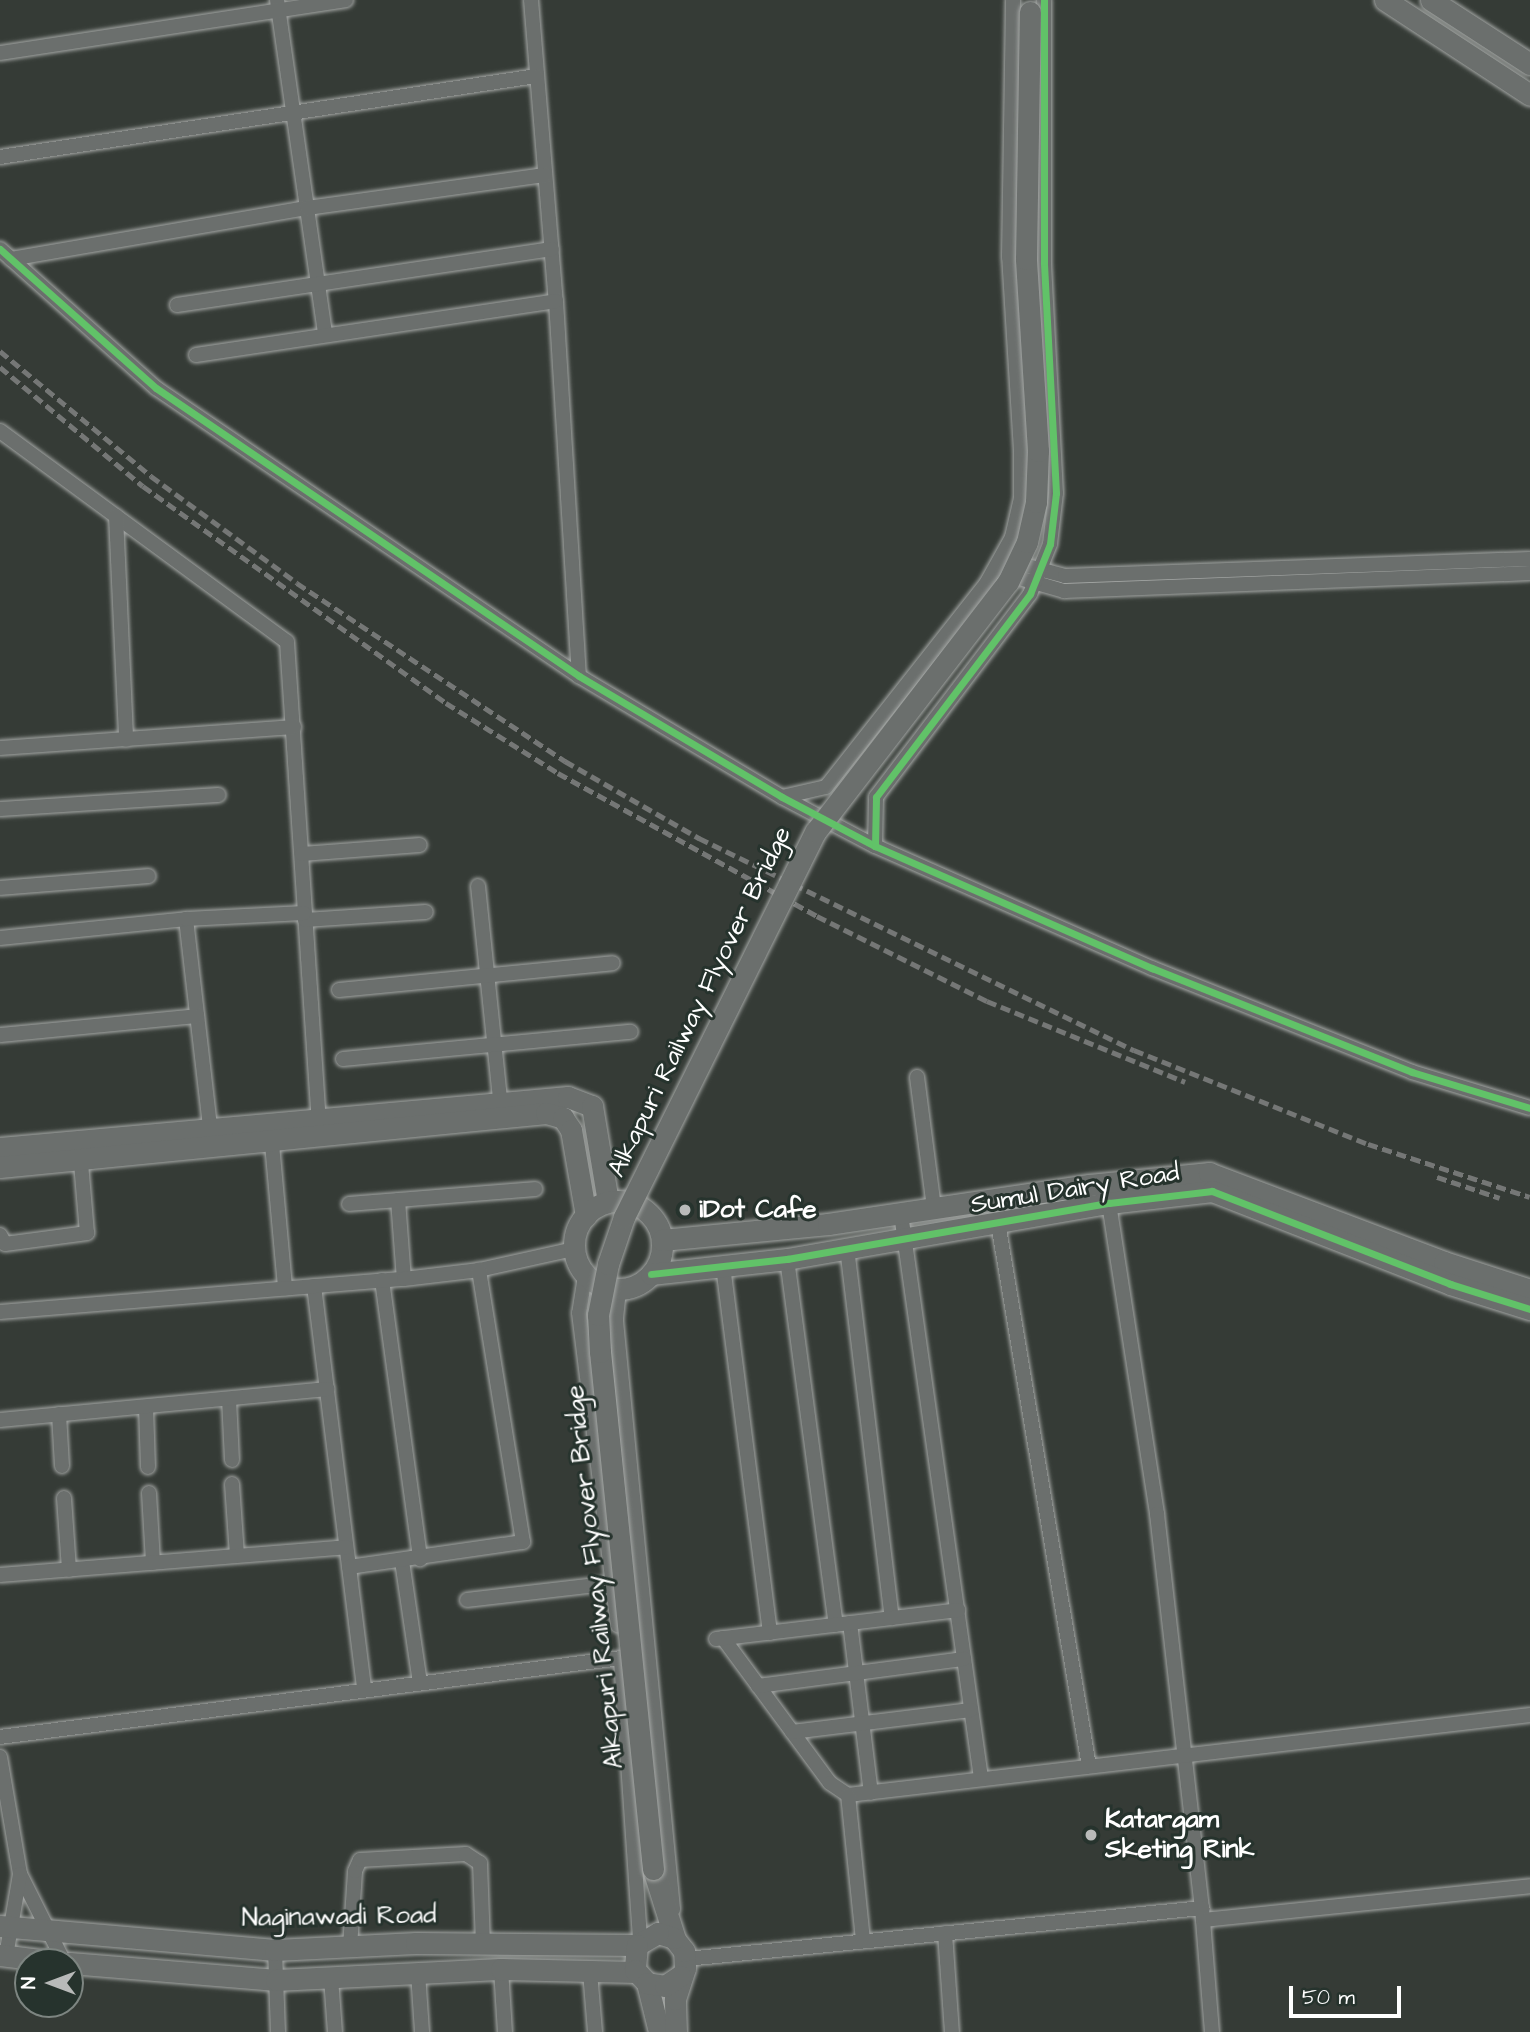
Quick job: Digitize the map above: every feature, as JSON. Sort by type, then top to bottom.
[{"type":"street","points":[[0,53],[278,5],[346,0]]},
{"type":"street","points":[[531,0],[556,301],[579,676]]},
{"type":"street","points":[[1385,0],[1530,95]]},
{"type":"street","points":[[1431,0],[1530,64]]},
{"type":"street","points":[[782,797],[826,787],[999,564],[1013,537],[1021,499],[1009,257],[1029,2]]},
{"type":"street","points":[[875,846],[876,797],[1034,585],[1050,544],[1056,493],[1029,2]]},
{"type":"street","name":"Alkapuri Railway Flyover Bridge","points":[[640,1942],[653,1897],[653,1870],[600,1352],[598,1315],[608,1264],[624,1217],[816,831],[1007,582],[1027,542],[1036,502],[1038,451],[1026,259],[1029,2]]},
{"type":"street","points":[[278,5],[326,333]]},
{"type":"street","points":[[0,157],[536,76]]},
{"type":"street","points":[[5,254],[545,175]]},
{"type":"street","points":[[177,305],[319,281],[552,249]]},
{"type":"street","points":[[5,254],[156,388],[579,676],[782,797],[875,846],[1152,968],[1386,1062],[1530,1108]]},
{"type":"street","points":[[196,355],[326,333],[556,301]]},
{"type":"street","points":[[0,431],[287,642],[319,1118]]},
{"type":"street","points":[[116,516],[126,740]]},
{"type":"street","points":[[999,564],[1065,576],[1530,559]]},
{"type":"street","points":[[999,564],[1034,585],[1064,591],[1530,573]]},
{"type":"street","points":[[0,748],[294,727]]},
{"type":"street","points":[[0,809],[219,795]]},
{"type":"street","points":[[302,854],[420,845]]},
{"type":"street","points":[[0,888],[149,876]]},
{"type":"street","points":[[478,886],[500,1100]]},
{"type":"street","points":[[0,938],[186,919],[426,912]]},
{"type":"street","points":[[186,919],[210,1128]]},
{"type":"street","points":[[339,990],[613,963]]},
{"type":"street","points":[[0,1035],[197,1016]]},
{"type":"street","points":[[343,1059],[631,1032]]},
{"type":"street","points":[[917,1077],[934,1208]]},
{"type":"street","points":[[0,1167],[80,1150],[210,1128],[271,1133],[319,1118],[500,1100],[568,1097],[592,1106],[608,1202]]},
{"type":"street","points":[[0,1148],[80,1150],[271,1133],[555,1115],[571,1130],[586,1216]]},
{"type":"street","points":[[271,1133],[285,1288]]},
{"type":"street","points":[[0,1235],[5,1244],[86,1234],[80,1150]]},
{"type":"street","points":[[662,1240],[901,1214],[934,1208],[1107,1193],[1209,1174],[1444,1262],[1530,1290]]},
{"type":"street","points":[[349,1204],[535,1189]]},
{"type":"street","name":"Sumul Dairy Road","points":[[651,1274],[787,1259],[998,1223],[1107,1193],[1212,1191],[1450,1284],[1530,1309]]},
{"type":"street","points":[[1107,1193],[1157,1514],[1203,1914],[1212,2032]]},
{"type":"street","points":[[398,1200],[404,1279]]},
{"type":"street","points":[[608,1202],[643,1209],[662,1240],[651,1274],[619,1290],[595,1284],[585,1276],[574,1250],[575,1234],[586,1216],[608,1202]]},
{"type":"street","points":[[901,1214],[981,1779]]},
{"type":"street","points":[[998,1223],[1089,1766]]},
{"type":"street","points":[[847,1248],[892,1618]]},
{"type":"street","points":[[0,1312],[404,1279],[479,1270],[574,1250]]},
{"type":"street","points":[[787,1259],[843,1624],[856,1672],[871,1793]]},
{"type":"street","points":[[723,1266],[770,1633]]},
{"type":"street","points":[[349,1567],[420,1559],[523,1542],[479,1270]]},
{"type":"street","points":[[585,1276],[579,1313],[621,1658],[640,1942],[633,1961],[659,2032]]},
{"type":"street","points":[[382,1280],[420,1559]]},
{"type":"street","points":[[314,1286],[364,1689]]},
{"type":"street","points":[[619,1290],[616,1321],[680,1954],[676,2032]]},
{"type":"street","points":[[0,1420],[328,1390]]},
{"type":"street","points":[[229,1399],[232,1460]]},
{"type":"street","points":[[146,1407],[148,1467]]},
{"type":"street","points":[[59,1414],[62,1466]]},
{"type":"street","points":[[232,1484],[237,1555]]},
{"type":"street","points":[[149,1493],[153,1563]]},
{"type":"street","points":[[64,1498],[69,1570]]},
{"type":"street","points":[[0,1575],[346,1546]]},
{"type":"street","points":[[402,1561],[420,1683]]},
{"type":"street","points":[[467,1600],[613,1584]]},
{"type":"street","points":[[958,1610],[719,1639],[758,1686],[830,1783],[848,1795],[1530,1715]]},
{"type":"street","points":[[0,1737],[621,1658]]},
{"type":"street","points":[[758,1686],[964,1659]]},
{"type":"street","points":[[792,1732],[971,1710]]},
{"type":"street","points":[[0,1757],[20,1874],[57,1948]]},
{"type":"street","points":[[848,1795],[863,1941]]},
{"type":"street","points":[[350,1947],[355,1871],[360,1860],[466,1854],[480,1863],[483,1944]]},
{"type":"street","name":"Alkapuri Railway Flyover Bridge","points":[[653,1870],[680,1954]]},
{"type":"street","points":[[3,1956],[5,1927],[20,1874]]},
{"type":"street","points":[[640,1942],[658,1933],[680,1954],[1530,1886]]},
{"type":"street","name":"Naginawadi Road","points":[[5,1927],[275,1950],[640,1942]]},
{"type":"street","points":[[945,1933],[952,2032]]},
{"type":"street","points":[[275,1950],[278,2032]]},
{"type":"street","points":[[84,1964],[276,1980],[501,1969],[590,1972],[641,1977],[665,1986],[680,1954]]},
{"type":"street","points":[[501,1969],[505,2032]]},
{"type":"street","points":[[590,1972],[594,2032]]},
{"type":"street","points":[[418,1973],[422,2032]]},
{"type":"street","points":[[331,1979],[335,2032]]},
{"type":"railway","points":[[0,351],[151,476],[297,583],[565,761],[699,838],[1134,1050],[1368,1144],[1530,1197]]},
{"type":"railway","points":[[0,367],[143,486],[446,703],[558,773],[817,916],[987,1001],[1185,1082]]},
{"type":"railway","points":[[1437,1177],[1500,1198]]},
{"type":"cycle path","points":[[875,846],[876,797],[1030,594],[1050,544],[1056,493],[1044,262],[1044,0]]},
{"type":"cycle path","points":[[0,249],[156,388],[579,676],[782,797],[875,846],[1152,968],[1412,1072],[1530,1108]]},
{"type":"cycle path","points":[[651,1274],[787,1259],[1109,1203],[1212,1191],[1450,1284],[1530,1309]]},
{"type":"place","name":"iDot Cafe","points":[[685,1210]]},
{"type":"place","name":"Katargam Sketing Rink","points":[[1091,1835]]}]
